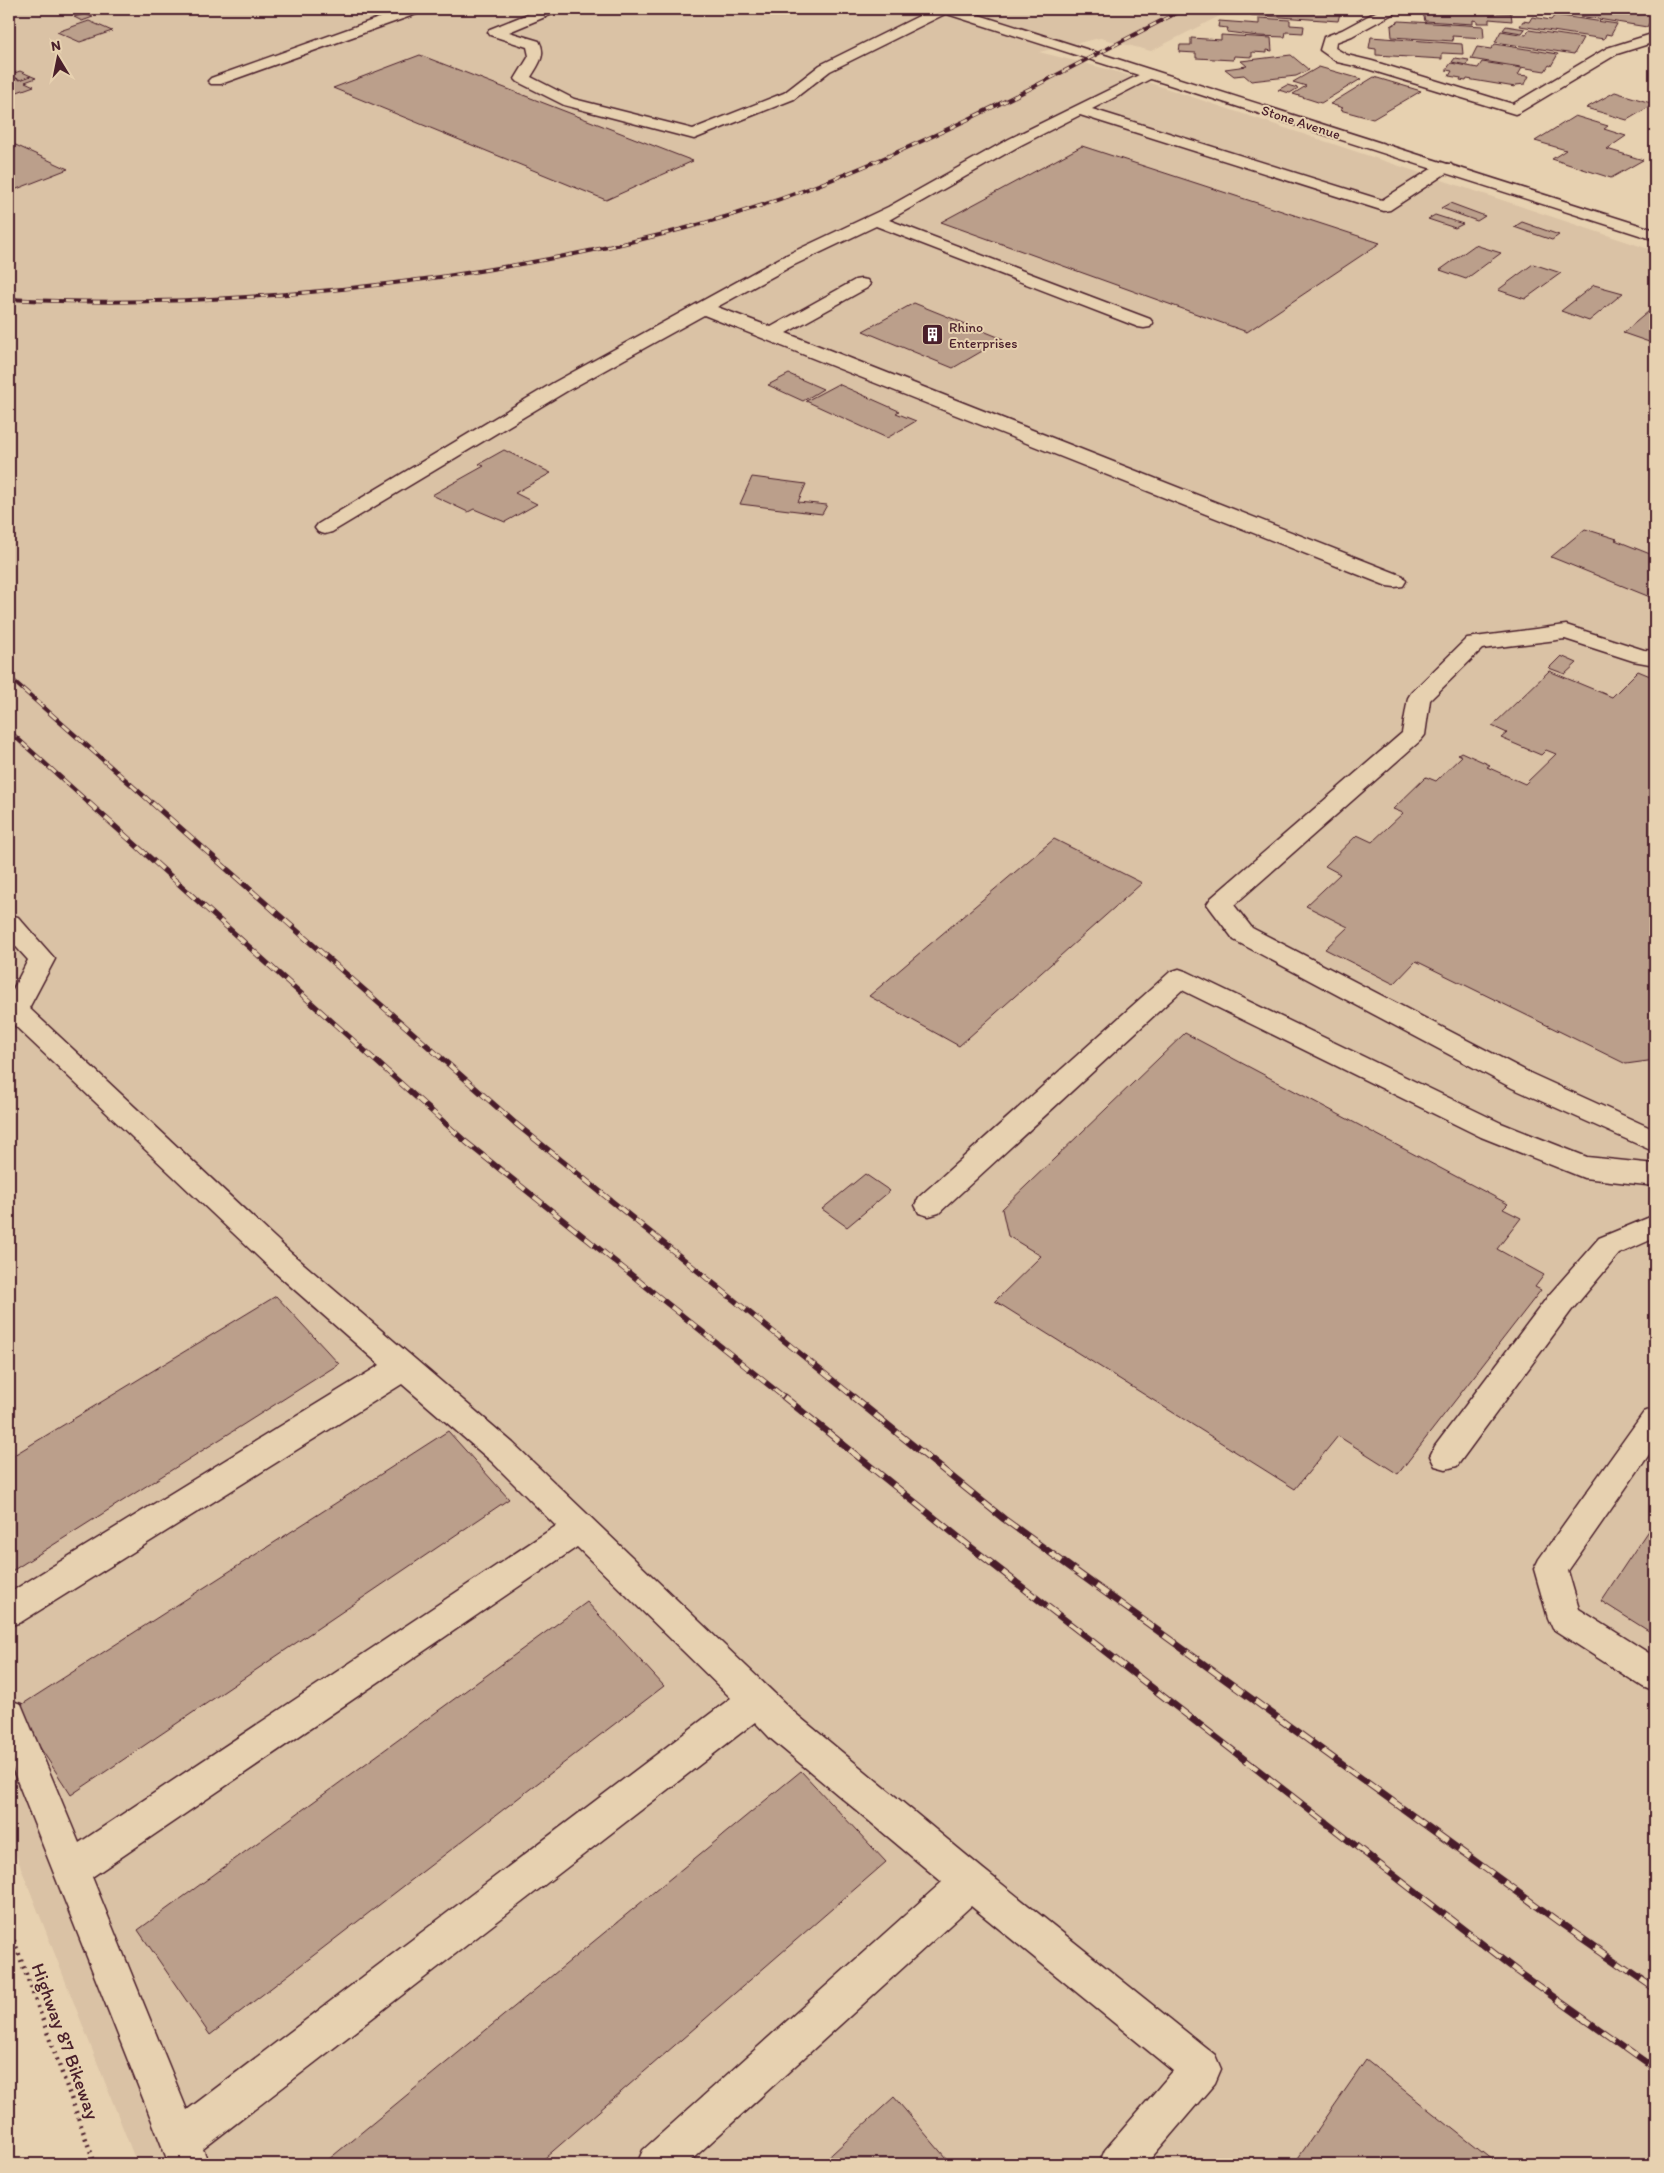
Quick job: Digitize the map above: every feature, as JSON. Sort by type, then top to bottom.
[{"type":"street","points":[[216,81],[417,9]]},
{"type":"street","points":[[552,9],[495,32],[534,44],[536,56],[523,79],[569,102],[694,134],[789,96],[825,68],[945,9]]},
{"type":"street","name":"Stone Avenue","points":[[945,9],[1655,234]]},
{"type":"street","points":[[1391,9],[1347,34],[1329,40],[1327,50],[1342,59],[1367,64],[1515,108],[1612,51],[1655,37]]},
{"type":"street","points":[[325,528],[560,387],[786,262],[875,220],[1015,142],[1149,74]]},
{"type":"street","points":[[1080,110],[1384,206],[1445,167]]},
{"type":"street","points":[[875,220],[1144,323]]},
{"type":"street","points":[[772,334],[861,284]]},
{"type":"street","points":[[703,308],[1395,581]]},
{"type":"street","points":[[1655,658],[1641,656],[1566,632],[1475,643],[1419,698],[1412,735],[1220,904],[1243,934],[1522,1081],[1655,1142]]},
{"type":"street","points":[[9,923],[42,959],[12,1012],[281,1261],[502,1452],[783,1726],[970,1882],[1201,2069],[1119,2164]]},
{"type":"street","points":[[928,1205],[1179,978],[1491,1130],[1584,1167],[1655,1175]]},
{"type":"street","points":[[1446,1456],[1560,1302],[1610,1246],[1655,1226]]},
{"type":"street","points":[[9,1611],[403,1366]]},
{"type":"street","points":[[1655,1422],[1551,1569],[1565,1618],[1655,1676]]},
{"type":"street","points":[[71,1870],[580,1528]]},
{"type":"street","points":[[9,1716],[185,2152],[756,1700]]},
{"type":"street","points":[[657,2164],[970,1882]]},
{"type":"path","name":"Highway 87 Bikeway","points":[[9,1927],[95,2164]]},
{"type":"shaded area","points":[[9,9],[1233,9],[1151,51],[1100,38],[1039,52],[1111,70],[1655,251],[1655,2164],[137,2164],[9,1837]]},
{"type":"building","points":[[1252,9],[1341,9],[1338,21],[1251,15]]},
{"type":"building","points":[[1422,9],[1488,9],[1488,12],[1511,13],[1512,21],[1489,19],[1489,23],[1477,23],[1477,21],[1473,20],[1473,24],[1425,21]]},
{"type":"building","points":[[1551,9],[1642,9],[1655,11],[1651,16],[1655,17],[1655,23],[1649,23],[1647,27],[1549,11]]},
{"type":"building","points":[[85,14],[93,17],[82,21],[74,17]]},
{"type":"building","points":[[1555,15],[1617,24],[1611,35],[1606,34],[1604,39],[1520,26],[1523,21],[1529,22],[1532,17],[1551,20]]},
{"type":"building","points":[[1259,18],[1290,20],[1290,25],[1304,26],[1303,33],[1286,32],[1285,37],[1258,36],[1227,32],[1228,28],[1218,27],[1219,21],[1259,24]]},
{"type":"building","points":[[89,21],[112,31],[80,42],[57,32]]},
{"type":"building","points":[[1399,21],[1483,26],[1484,38],[1452,36],[1453,41],[1392,37],[1391,26]]},
{"type":"building","points":[[1506,26],[1525,29],[1522,33],[1503,30]]},
{"type":"building","points":[[1529,30],[1583,38],[1574,54],[1495,42],[1501,31],[1526,35]]},
{"type":"building","points":[[1221,35],[1271,38],[1272,51],[1267,50],[1267,53],[1252,52],[1252,57],[1234,56],[1233,60],[1196,58],[1196,53],[1179,52],[1180,45],[1191,45],[1191,38],[1221,40]]},
{"type":"building","points":[[1371,37],[1462,44],[1463,54],[1442,53],[1442,59],[1376,55],[1376,49],[1369,48]]},
{"type":"building","points":[[1495,44],[1558,54],[1551,66],[1549,65],[1545,71],[1471,59],[1477,47],[1491,49]]},
{"type":"building","points":[[420,55],[693,161],[606,200],[333,88]]},
{"type":"building","points":[[1291,55],[1309,70],[1296,76],[1251,81],[1244,75],[1234,76],[1225,69],[1247,66],[1241,61]]},
{"type":"building","points":[[1455,58],[1469,60],[1466,65],[1452,62]]},
{"type":"building","points":[[1482,62],[1522,68],[1518,75],[1529,76],[1525,84],[1516,85],[1515,87],[1467,79],[1466,81],[1460,80],[1461,78],[1449,76],[1452,71],[1446,70],[1451,63],[1478,68]]},
{"type":"building","points":[[1319,67],[1361,79],[1321,103],[1293,94],[1306,86],[1293,82]]},
{"type":"building","points":[[20,71],[31,76],[21,80],[9,75]]},
{"type":"building","points":[[31,76],[36,78],[25,82],[34,86],[9,95],[9,80],[15,78],[20,80]]},
{"type":"building","points":[[1374,77],[1421,91],[1373,119],[1340,110],[1343,108],[1330,104]]},
{"type":"building","points":[[1287,85],[1298,88],[1290,93],[1278,90]]},
{"type":"building","points":[[1615,92],[1654,104],[1627,120],[1586,108]]},
{"type":"building","points":[[1575,116],[1608,126],[1604,129],[1626,136],[1607,149],[1643,160],[1611,178],[1552,159],[1566,150],[1535,141]]},
{"type":"building","points":[[9,142],[68,169],[9,192]]},
{"type":"building","points":[[1082,146],[1380,243],[1247,332],[941,222]]},
{"type":"building","points":[[1450,203],[1485,216],[1477,221],[1441,208]]},
{"type":"building","points":[[1435,215],[1463,224],[1455,228],[1428,219]]},
{"type":"building","points":[[1522,222],[1559,235],[1552,240],[1514,227]]},
{"type":"building","points":[[1475,245],[1501,253],[1466,279],[1440,270]]},
{"type":"building","points":[[1533,264],[1561,273],[1525,299],[1498,290]]},
{"type":"building","points":[[1594,285],[1623,293],[1589,321],[1561,311]]},
{"type":"building","name":"Rhino Enterprises","points":[[914,303],[1003,339],[953,368],[863,331]]},
{"type":"building","points":[[1655,306],[1655,340],[1652,343],[1623,333]]},
{"type":"building","points":[[789,374],[823,389],[803,401],[768,385]]},
{"type":"building","points":[[838,384],[899,411],[896,413],[916,421],[887,438],[806,401]]},
{"type":"building","points":[[504,450],[551,473],[515,493],[537,504],[505,522],[474,509],[468,512],[432,495],[484,466],[479,464]]},
{"type":"building","points":[[752,477],[806,484],[798,502],[827,505],[822,514],[740,504]]},
{"type":"building","points":[[1585,529],[1617,539],[1615,540],[1655,556],[1655,599],[1551,557]]},
{"type":"building","points":[[1561,656],[1577,663],[1565,674],[1549,668]]},
{"type":"building","points":[[1549,671],[1612,697],[1638,671],[1655,678],[1655,1060],[1626,1064],[1416,961],[1394,984],[1325,949],[1348,927],[1306,906],[1340,874],[1325,866],[1357,835],[1372,842],[1403,813],[1393,809],[1426,777],[1436,781],[1462,756],[1458,754],[1461,752],[1490,765],[1487,767],[1525,784],[1556,754],[1546,750],[1541,755],[1501,738],[1507,733],[1492,726]]},
{"type":"building","points":[[1054,839],[1142,883],[959,1046],[869,996]]},
{"type":"building","points":[[1185,1033],[1508,1204],[1503,1209],[1521,1218],[1497,1249],[1544,1275],[1535,1287],[1541,1290],[1398,1474],[1338,1436],[1295,1489],[995,1301],[1041,1256],[1008,1236],[1002,1209]]},
{"type":"building","points":[[865,1174],[890,1191],[847,1227],[822,1209]]},
{"type":"building","points":[[276,1296],[339,1364],[12,1571],[9,1567],[9,1458]]},
{"type":"building","points":[[448,1431],[509,1499],[71,1795],[15,1709]]},
{"type":"building","points":[[1655,1520],[1655,1635],[1601,1601]]},
{"type":"building","points":[[587,1602],[664,1686],[210,2035],[138,1930]]},
{"type":"building","points":[[801,1771],[886,1862],[538,2164],[323,2164]]},
{"type":"building","points":[[1366,2060],[1497,2164],[1294,2164]]},
{"type":"building","points":[[894,2097],[951,2164],[821,2164]]},
{"type":"railway","points":[[9,299],[117,302],[171,301],[333,290],[486,270],[579,253],[671,232],[761,206],[854,171],[997,105],[1184,9]]},
{"type":"railway","points":[[9,677],[153,804]]},
{"type":"railway","points":[[9,731],[90,804]]},
{"type":"railway","points":[[89,803],[466,1142],[785,1398]]},
{"type":"railway","points":[[152,803],[515,1123],[855,1398]]},
{"type":"railway","points":[[784,1397],[968,1545],[1517,1971],[1655,2069]]},
{"type":"railway","points":[[853,1397],[1004,1519],[1563,1925],[1655,1989]]},
{"type":"place","name":"Rhino Enterprises","points":[[933,335]]}]
